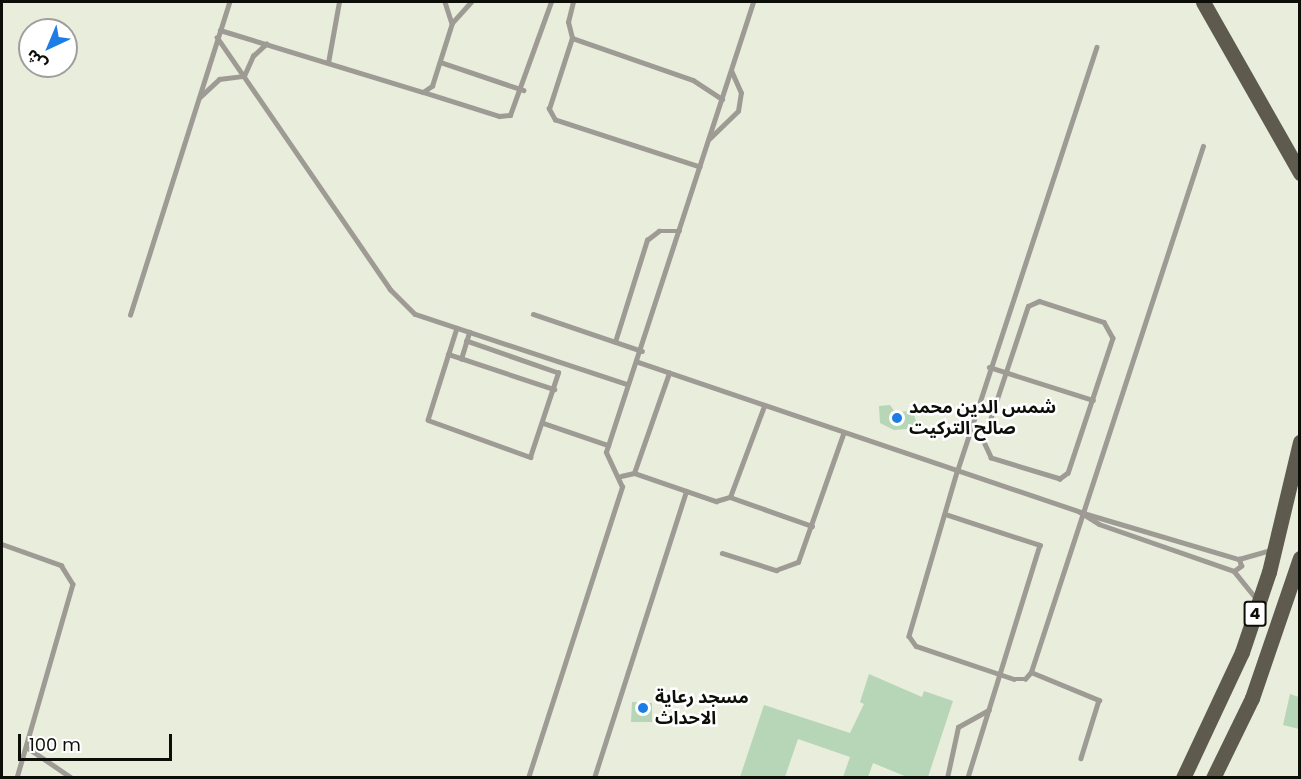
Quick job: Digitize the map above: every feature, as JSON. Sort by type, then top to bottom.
[{"type":"main road","points":[[1203,2],[1299,173]]},
{"type":"main road","name":"4","points":[[1183,777],[1226,694],[1258,605],[1276,543],[1299,442]]},
{"type":"main road","name":"4","points":[[1213,777],[1256,687],[1299,558]]},
{"type":"lane","points":[[130,315],[229,2]]},
{"type":"lane","points":[[328,63],[339,2]]},
{"type":"lane","points":[[445,2],[452,23]]},
{"type":"lane","points":[[423,92],[432,86],[452,23],[471,2]]},
{"type":"lane","points":[[220,30],[506,117],[515,111],[551,2]]},
{"type":"lane","points":[[573,2],[568,22],[572,38],[549,109],[555,120],[700,167]]},
{"type":"lane","points":[[528,777],[621,476],[606,452],[608,445],[627,384],[642,351],[753,2]]},
{"type":"lane","points":[[217,37],[390,289],[415,314],[627,384]]},
{"type":"lane","points":[[572,38],[693,80],[722,99]]},
{"type":"lane","points":[[244,76],[253,56],[267,44]]},
{"type":"lane","points":[[1097,47],[989,367],[910,641],[1001,674],[1025,679],[1031,672],[1080,512],[1203,146]]},
{"type":"lane","points":[[440,62],[523,90]]},
{"type":"lane","points":[[709,139],[738,111],[741,93],[731,70]]},
{"type":"lane","points":[[198,99],[219,79],[244,76]]},
{"type":"lane","points":[[615,342],[647,240],[659,231],[680,231]]},
{"type":"lane","points":[[1039,301],[1104,322],[1113,338],[1068,473],[1049,478],[991,458],[986,451],[983,441],[1006,372],[1028,306],[1039,301]]},
{"type":"lane","points":[[533,314],[642,351]]},
{"type":"lane","points":[[457,328],[428,415],[432,425],[530,457],[554,389],[554,370],[466,341]]},
{"type":"lane","points":[[461,358],[469,332]]},
{"type":"lane","points":[[448,354],[554,389]]},
{"type":"lane","points":[[638,362],[957,472],[1080,512],[1239,559],[1258,556],[1276,543]]},
{"type":"lane","points":[[989,367],[1093,400]]},
{"type":"lane","points":[[634,473],[669,373]]},
{"type":"lane","points":[[730,497],[764,406]]},
{"type":"lane","points":[[543,423],[608,445]]},
{"type":"lane","points":[[722,553],[789,569],[812,526],[843,434]]},
{"type":"lane","points":[[621,476],[634,473],[716,501],[730,497],[812,526]]},
{"type":"lane","points":[[594,777],[686,491]]},
{"type":"lane","points":[[1080,512],[1174,550],[1234,571],[1250,585],[1258,605]]},
{"type":"lane","points":[[945,514],[1040,545],[968,777]]},
{"type":"lane","points":[[1174,550],[1178,540]]},
{"type":"lane","points":[[2,544],[61,565],[73,584],[28,748],[17,777]]},
{"type":"lane","points":[[1234,571],[1240,568],[1239,559]]},
{"type":"lane","points":[[1031,672],[1098,700],[1081,758]]},
{"type":"lane","points":[[947,777],[958,728],[989,710]]},
{"type":"lane","points":[[28,748],[69,777]]},
{"type":"building","name":"شمس الدين محمد صالح التركيت","points":[[890,405],[895,412],[913,411],[918,428],[894,430],[880,423],[879,406]]},
{"type":"building","points":[[869,674],[922,697],[924,691],[953,701],[928,777],[907,777],[873,763],[868,777],[843,777],[850,757],[798,739],[785,777],[740,777],[764,705],[850,733],[864,704],[860,702]]},
{"type":"building","points":[[1290,694],[1299,697],[1299,729],[1283,725]]},
{"type":"building","name":"مسجد رعاية الاحداث","points":[[632,702],[652,703],[652,722],[631,722]]},
{"type":"place","name":"شمس الدين محمد صالح التركيت","points":[[897,418]]},
{"type":"place","name":"مسجد رعاية الاحداث","points":[[643,708]]}]
